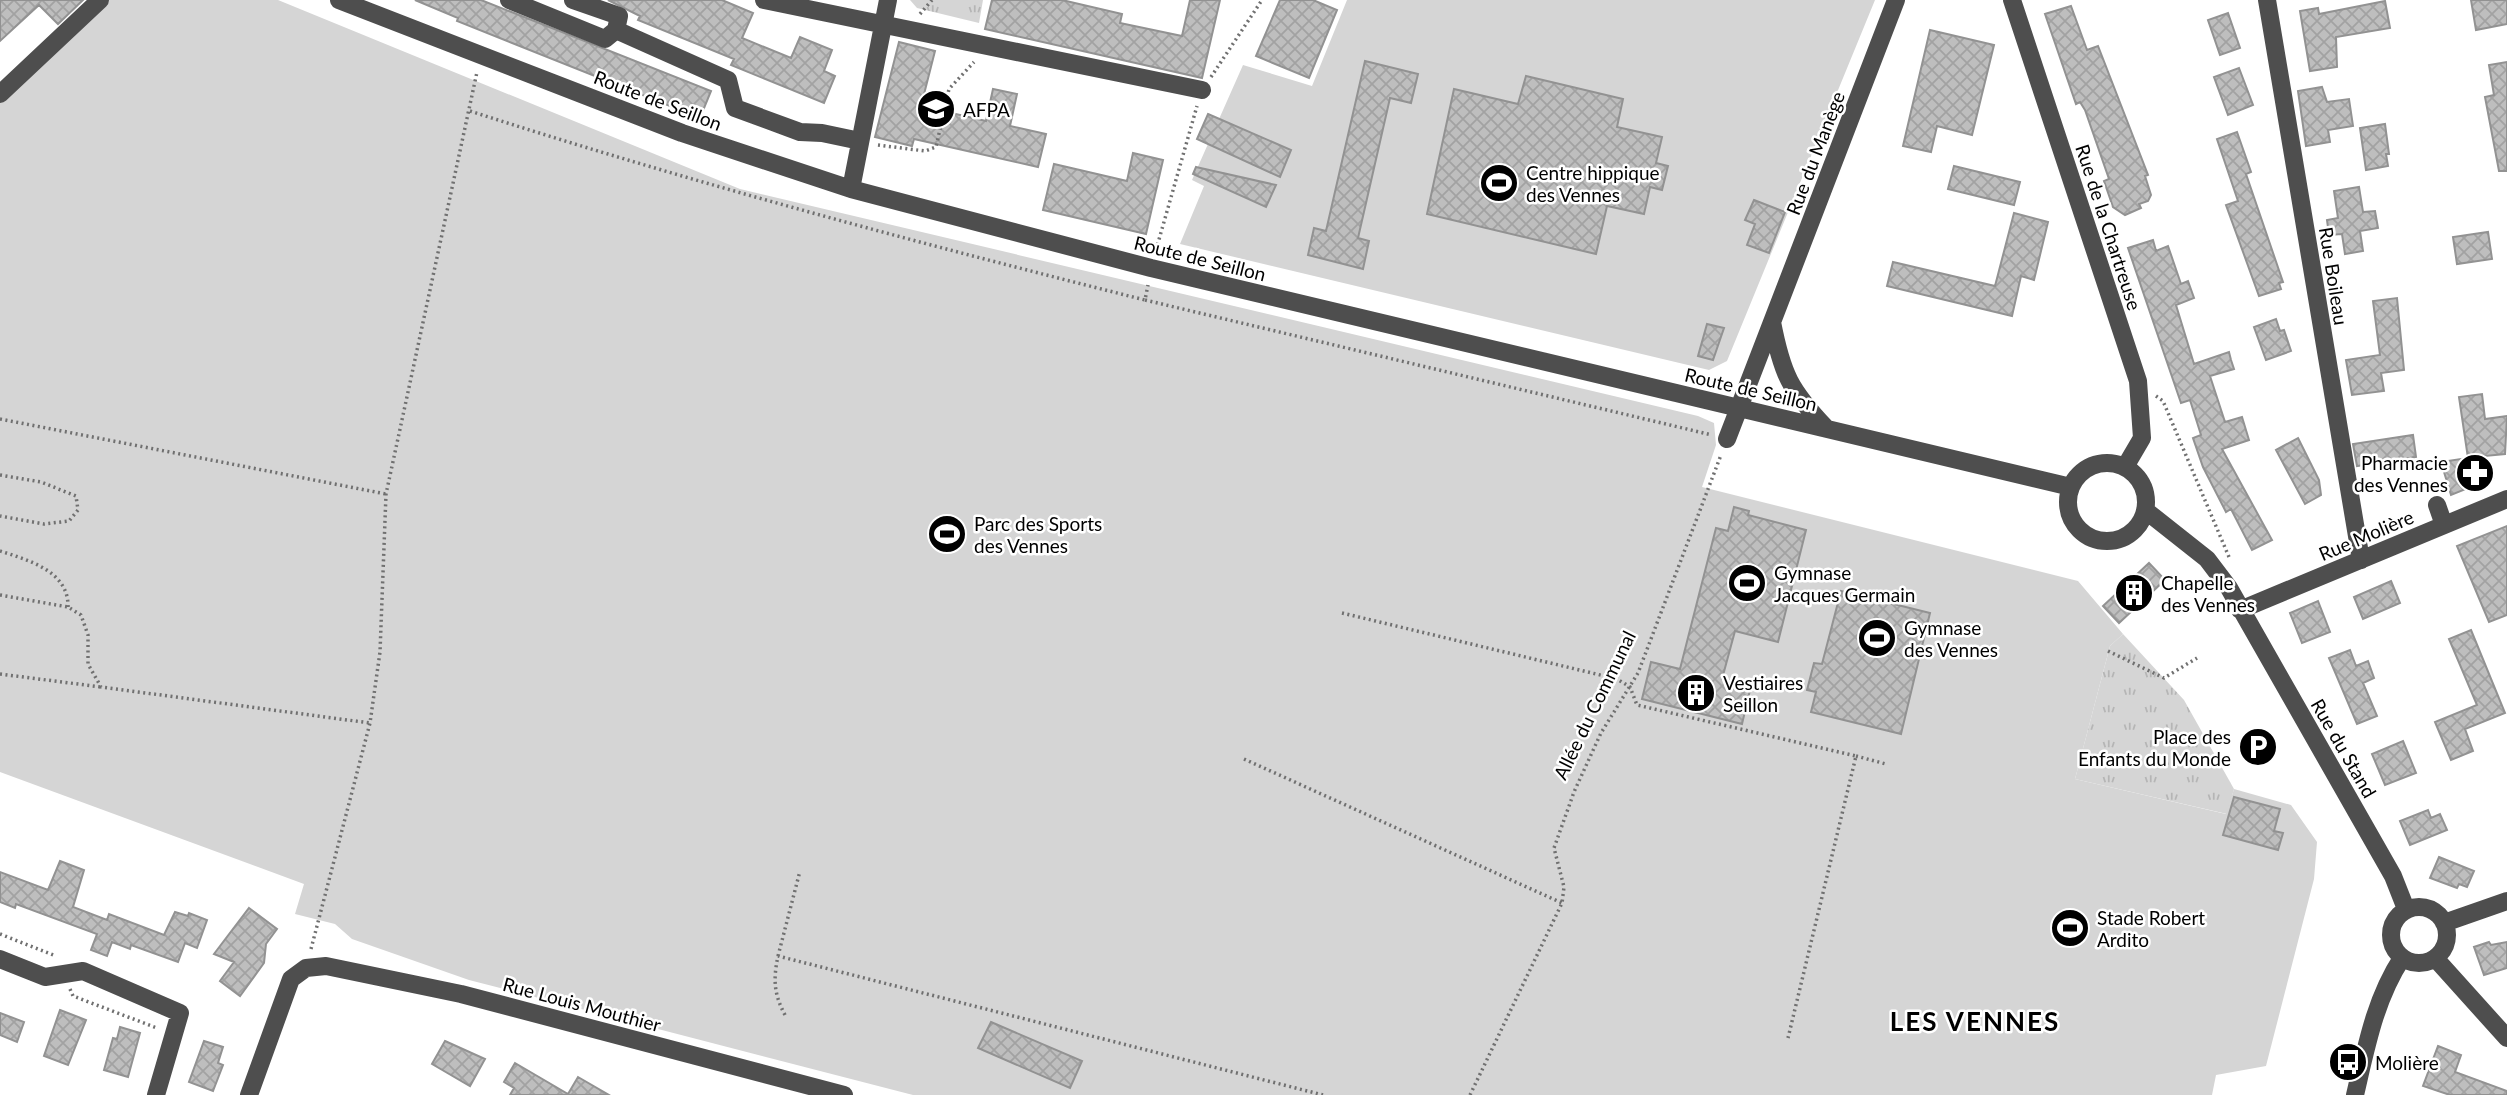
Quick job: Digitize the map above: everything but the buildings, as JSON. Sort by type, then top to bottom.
[{"type":"street","points":[[0,94],[100,0]]},
{"type":"street","name":"Route de Seillon","points":[[339,0],[682,133],[851,189],[1151,268],[2071,487]]},
{"type":"street","points":[[509,0],[605,39],[616,30],[619,16],[573,0]]},
{"type":"street","points":[[764,0],[883,22],[1202,90]]},
{"type":"street","points":[[851,189],[888,0]]},
{"type":"street","name":"Rue du Manège","points":[[1739,408],[1896,0]]},
{"type":"street","name":"Rue de la Chartreuse","points":[[2012,0],[2138,381],[2141,438],[2125,467]]},
{"type":"street","name":"Rue Boileau","points":[[2267,0],[2354,500],[2361,560]]},
{"type":"street","points":[[616,30],[728,80],[735,108],[800,132],[822,132],[860,141]]},
{"type":"street","points":[[1772,322],[1780,362],[1794,393],[1827,429]]},
{"type":"street","points":[[1727,439],[1739,408]]},
{"type":"street","points":[[2112,463],[2125,467],[2142,485],[2145,510],[2131,532],[2108,541],[2095,539],[2075,524],[2068,499],[2071,487],[2088,468],[2112,463]]},
{"type":"street","name":"Rue Molière","points":[[2240,610],[2507,499]]},
{"type":"street","points":[[2437,505],[2444,525]]},
{"type":"street","points":[[2145,510],[2207,559],[2240,610]]},
{"type":"street","name":"Rue du Stand","points":[[2240,610],[2393,876],[2406,909]]},
{"type":"street","points":[[2444,923],[2507,901]]},
{"type":"street","points":[[2424,907],[2440,915],[2444,923],[2446,942],[2435,958],[2418,964],[2402,958],[2391,942],[2390,932],[2398,915],[2406,909],[2424,907]]},
{"type":"street","points":[[2355,1095],[2374,1016],[2390,977],[2402,958]]},
{"type":"street","points":[[2435,958],[2507,1038]]},
{"type":"street","points":[[0,959],[45,977],[83,971],[180,1013],[156,1095]]},
{"type":"street","name":"Rue Louis Mouthier","points":[[306,968],[326,965],[461,994],[834,1094]]},
{"type":"street","points":[[249,1095],[291,979],[306,968]]},
{"type":"path","points":[[1145,300],[1185,140],[1202,90],[1262,0]]},
{"type":"path","points":[[860,141],[903,151],[925,152],[936,147],[948,89],[973,63],[977,42]]},
{"type":"path","points":[[306,968],[370,723],[380,652],[386,494],[481,54]]},
{"type":"path","points":[[470,111],[766,202],[1145,300],[1727,439]]},
{"type":"path","points":[[2138,381],[2163,401],[2230,561]]},
{"type":"path","points":[[0,419],[386,494]]},
{"type":"path","name":"Allée du Communal","points":[[1562,903],[1564,887],[1554,848],[1574,792],[1601,733],[1630,687],[1727,439]]},
{"type":"path","points":[[0,475],[41,482],[76,496],[78,510],[69,522],[44,524],[0,516]]},
{"type":"path","points":[[0,551],[37,563],[59,580],[68,596],[68,607]]},
{"type":"path","points":[[0,596],[68,607],[81,615],[88,635],[88,664],[101,687]]},
{"type":"path","points":[[1342,613],[1617,679],[1630,687],[1637,705],[1886,764]]},
{"type":"path","points":[[2108,651],[2164,678],[2197,658]]},
{"type":"path","points":[[0,674],[370,723]]},
{"type":"path","points":[[1788,1038],[1856,756]]},
{"type":"path","points":[[1244,759],[1562,903],[1470,1095]]},
{"type":"path","points":[[785,1015],[775,996],[774,977],[800,871]]},
{"type":"path","points":[[0,934],[56,956],[74,996],[174,1034]]},
{"type":"path","points":[[778,956],[1323,1095]]},
{"type":"green space","name":"Parc des Sports des Vennes","points":[[94,0],[278,0],[740,189],[1698,416],[1714,423],[1716,445],[1702,487],[2078,581],[2123,634],[2110,646],[2075,779],[2226,814],[2234,789],[2291,805],[2317,842],[2314,879],[2266,1066],[2216,1075],[2212,1095],[913,1095],[469,980],[352,939],[335,924],[295,914],[304,884],[0,772],[0,100]]},
{"type":"green space","points":[[910,0],[983,0],[979,23],[917,8]]},
{"type":"green space","name":"Centre hippique des Vennes","points":[[1347,0],[1875,0],[1727,361],[1709,370],[1180,244],[1204,186],[1192,180],[1243,65],[1312,86]]},
{"type":"green space","points":[[2123,634],[2184,700],[2234,789],[2227,814],[2075,779],[2110,646]]},
{"type":"place","name":"AFPA","points":[[936,109]]},
{"type":"place","name":"Centre hippique des Vennes","points":[[1499,183]]},
{"type":"place","name":"Pharmacie des Vennes","points":[[2475,473]]},
{"type":"place","name":"Parc des Sports des Vennes","points":[[947,534]]},
{"type":"place","name":"Gymnase Jacques Germain","points":[[1747,583]]},
{"type":"place","name":"Chapelle des Vennes","points":[[2134,593]]},
{"type":"place","name":"Gymnase des Vennes","points":[[1877,638]]},
{"type":"place","name":"Vestiaires Seillon","points":[[1696,693]]},
{"type":"place","name":"Place des Enfants du Monde","points":[[2258,747]]},
{"type":"place","name":"Stade Robert Ardito","points":[[2070,928]]},
{"type":"place","name":"Molière","points":[[2348,1062]]},
{"type":"district","name":"LES VENNES","points":[[1975,1021]]}]
